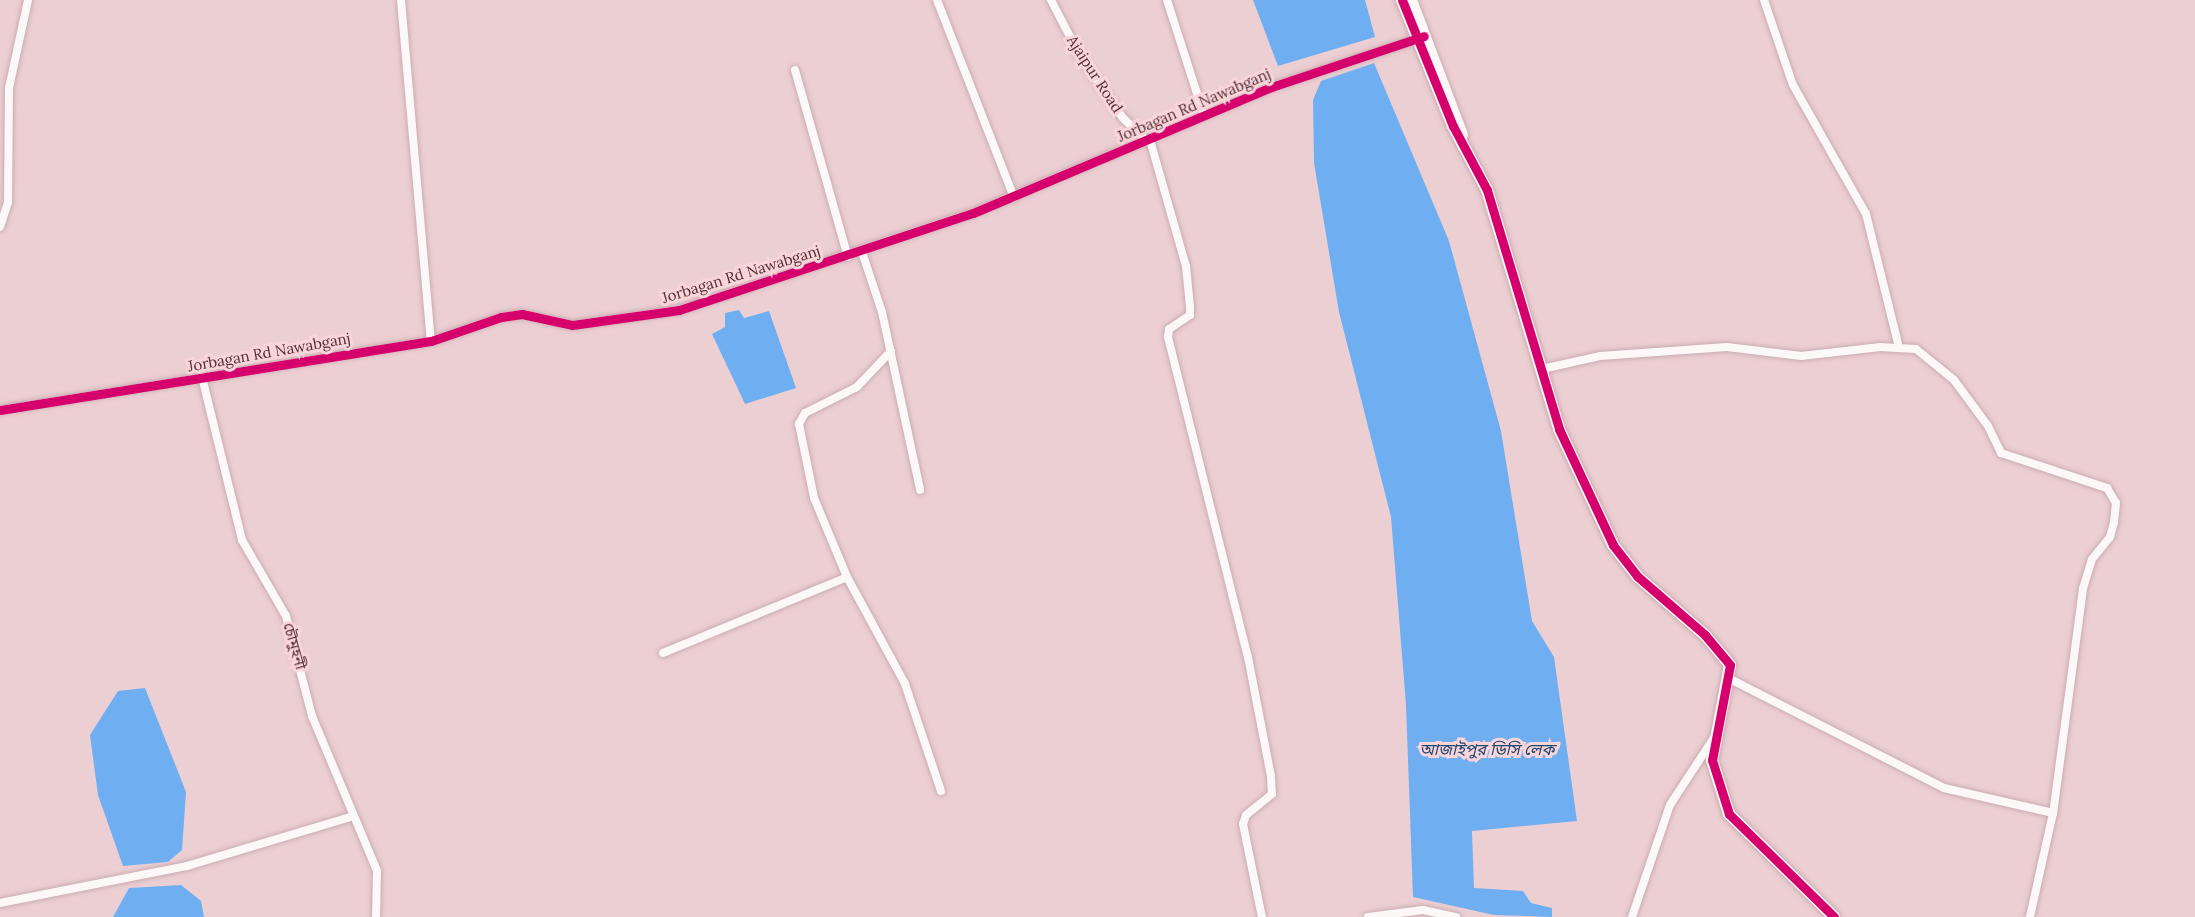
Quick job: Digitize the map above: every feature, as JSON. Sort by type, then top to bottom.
[{"type":"street","points":[[0,227],[9,88],[26,30],[28,0]]},
{"type":"street","points":[[401,0],[431,341]]},
{"type":"street","points":[[937,0],[1014,197]]},
{"type":"street","name":"Ajaipur Road","points":[[1051,0],[1080,56],[1123,118],[1148,141]]},
{"type":"street","points":[[1167,0],[1204,115]]},
{"type":"street","points":[[1402,0],[1487,190],[1559,429],[1613,545],[1636,576],[1705,635],[1730,665],[1712,760],[1730,814],[1834,917]]},
{"type":"street","points":[[1411,0],[1419,38]]},
{"type":"street","points":[[1764,0],[1793,86],[1866,214],[1899,347]]},
{"type":"street","name":"Jorbagan Rd Nawabganj","points":[[0,410],[431,341],[522,314],[573,325],[679,310],[848,257],[1014,197],[1204,115],[1419,38]]},
{"type":"street","points":[[795,70],[848,257]]},
{"type":"street","points":[[1148,141],[1186,266],[1190,315],[1169,329],[1168,337],[1248,657],[1270,777],[1272,794],[1246,815],[1243,824],[1262,917]]},
{"type":"street","points":[[862,252],[891,351],[920,490]]},
{"type":"street","points":[[1542,369],[1600,356],[1727,347],[1801,356],[1899,347],[1934,360],[1988,426],[2001,453],[2107,488],[2116,503],[2110,537],[2092,559],[2083,589],[2054,813],[2030,917]]},
{"type":"street","points":[[891,351],[857,387],[805,413],[799,424],[814,498],[848,577],[905,684],[942,790]]},
{"type":"street","name":"চৌমুহনী","points":[[202,377],[242,540],[290,624],[312,716],[377,871],[376,917]]},
{"type":"street","points":[[663,653],[848,577]]},
{"type":"street","points":[[1728,678],[1938,785],[2011,807],[2054,813]]},
{"type":"street","points":[[1632,917],[1670,805],[1718,732]]},
{"type":"street","points":[[0,903],[187,866],[354,816]]},
{"type":"street","points":[[1368,917],[1424,910],[1456,917]]},
{"type":"water","points":[[1253,0],[1365,0],[1375,37],[1278,66]]},
{"type":"water","name":"আজাইপুর ডিসি লেক","points":[[1374,63],[1449,241],[1501,431],[1532,621],[1554,657],[1577,821],[1472,831],[1474,888],[1523,891],[1531,903],[1552,908],[1552,917],[1494,915],[1413,897],[1406,705],[1391,517],[1339,312],[1314,163],[1313,100],[1321,81]]},
{"type":"water","points":[[739,310],[744,318],[769,311],[796,388],[745,404],[712,334],[725,327],[725,313]]},
{"type":"water","points":[[145,688],[186,792],[182,850],[168,862],[123,866],[98,795],[90,735],[118,691]]},
{"type":"water","points":[[181,885],[201,901],[204,917],[113,917],[129,888]]},
{"type":"cycle path","points":[[1402,0],[1453,126],[1487,190],[1559,429],[1613,545],[1637,576],[1705,635],[1730,665],[1712,760],[1729,814],[1834,917]]},
{"type":"cycle path","points":[[0,410],[431,341],[501,317],[522,314],[572,325],[679,310],[973,213],[1271,87],[1424,36]]}]
